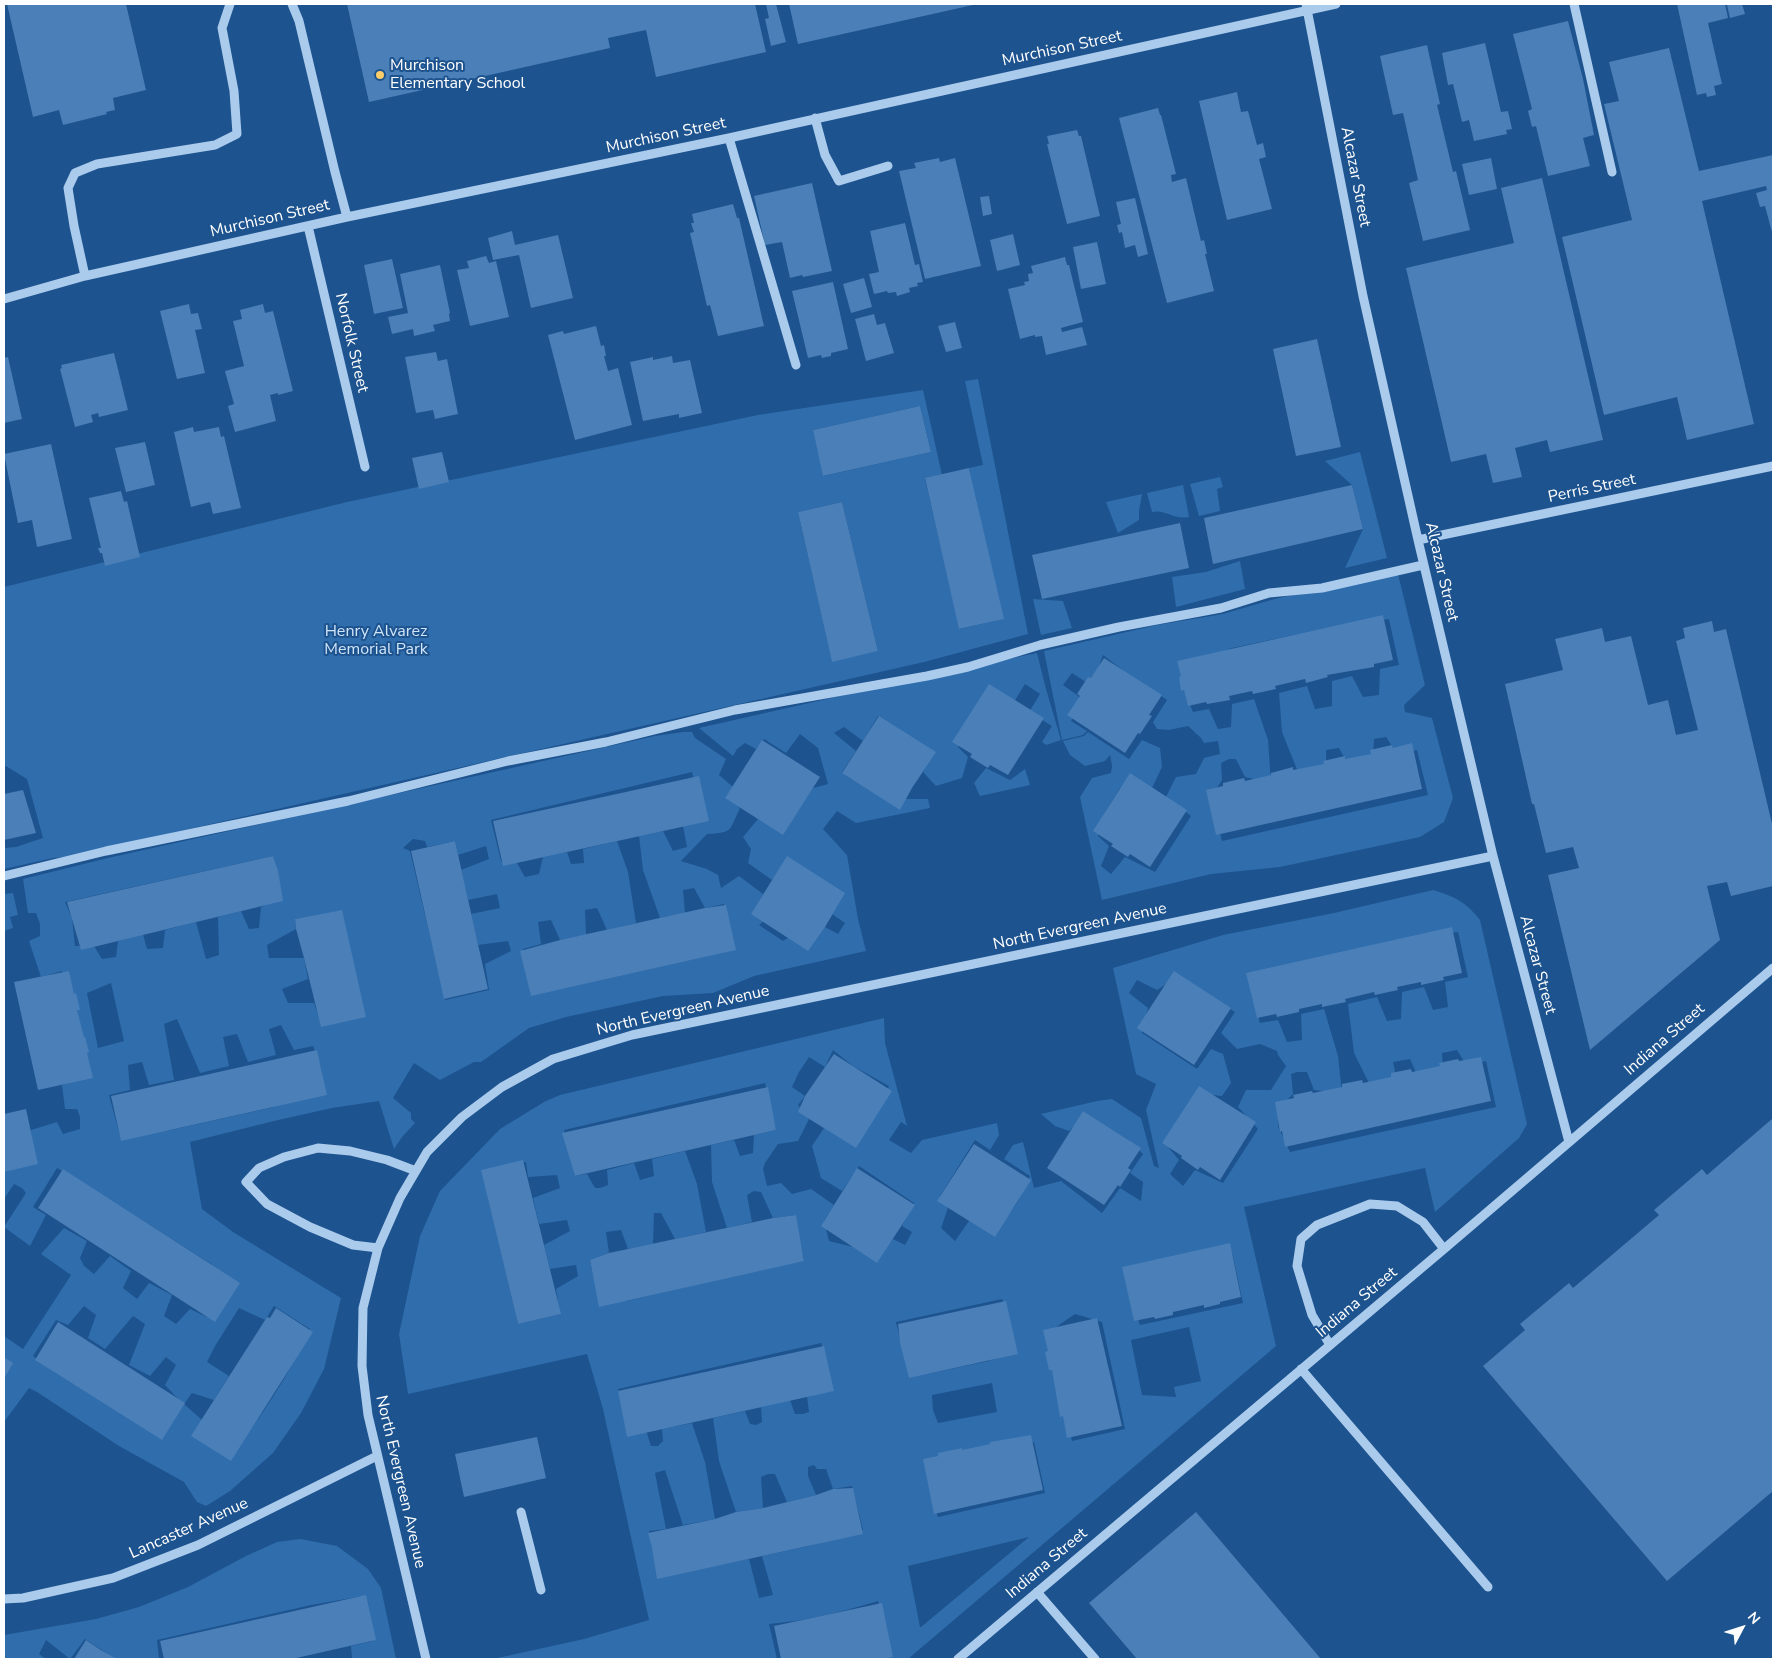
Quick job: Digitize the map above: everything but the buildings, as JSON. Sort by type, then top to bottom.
[{"type":"street","points":[[86,276],[74,226],[68,188],[75,173],[97,164],[215,145],[237,134],[234,91],[222,28],[230,4]]},
{"type":"street","points":[[292,4],[299,21],[347,217]]},
{"type":"street","name":"Murchison Street","points":[[4,299],[86,276],[347,217],[729,138],[1307,7],[1336,4]]},
{"type":"street","points":[[1574,4],[1612,172]]},
{"type":"street","name":"Alcazar Street","points":[[1307,7],[1363,296],[1423,565],[1493,856],[1569,1142]]},
{"type":"street","points":[[815,118],[825,155],[840,181],[888,166]]},
{"type":"street","points":[[729,138],[796,365]]},
{"type":"street","name":"Norfolk Street","points":[[308,226],[365,467]]},
{"type":"street","name":"Perris Street","points":[[1418,540],[1773,466]]},
{"type":"street","points":[[4,876],[106,851],[348,801],[508,761],[606,742],[734,710],[927,676],[968,667],[1040,645],[1119,627],[1221,608],[1269,593],[1322,588],[1423,565]]},
{"type":"street","name":"North Evergreen Avenue","points":[[426,1659],[368,1415],[362,1366],[363,1308],[378,1248],[400,1198],[428,1152],[462,1117],[502,1087],[553,1059],[623,1038],[1493,856]]},
{"type":"street","name":"Indiana Street","points":[[958,1659],[1444,1249],[1773,968]]},
{"type":"street","points":[[378,1248],[353,1245],[310,1227],[267,1204],[246,1182],[259,1168],[284,1157],[318,1148],[350,1151],[388,1160],[416,1171]]},
{"type":"street","points":[[1330,1345],[1312,1315],[1297,1266],[1301,1239],[1317,1225],[1370,1204],[1397,1206],[1423,1222],[1444,1249]]},
{"type":"street","points":[[1301,1369],[1488,1587]]},
{"type":"street","name":"Lancaster Avenue","points":[[4,1599],[23,1598],[112,1578],[198,1545],[377,1456]]},
{"type":"street","points":[[521,1512],[541,1590]]},
{"type":"street","points":[[1038,1592],[1095,1659]]},
{"type":"green space","name":"Henry Alvarez Memorial Park","points":[[978,379],[1028,634],[924,662],[66,857],[4,869],[4,848],[16,847],[43,838],[27,779],[4,765],[4,587],[347,502],[758,415],[923,390],[942,475],[925,479],[960,629],[1003,619],[969,468],[983,465],[965,381]],"holes":[[[920,406],[931,452],[824,476],[813,430]],[[842,502],[878,651],[832,661],[798,512]]]},
{"type":"green space","points":[[1360,452],[1387,558],[1345,568],[1363,529],[1352,485],[1325,461]]},
{"type":"green space","points":[[1220,477],[1223,487],[1217,489],[1220,511],[1199,516],[1190,484]]},
{"type":"green space","points":[[1183,485],[1189,517],[1183,518],[1157,511],[1152,512],[1147,493]]},
{"type":"green space","points":[[1142,494],[1139,520],[1118,533],[1106,502]]},
{"type":"green space","points":[[1240,561],[1245,589],[1176,607],[1172,577],[1206,572]]},
{"type":"green space","points":[[1397,570],[1425,685],[1404,705],[1405,712],[1432,718],[1453,798],[1444,822],[1420,837],[1280,867],[1211,874],[1102,900],[1080,797],[1092,778],[1111,773],[1110,755],[1105,761],[1085,766],[1070,755],[1063,741],[1084,736],[1088,732],[1129,759],[1142,740],[1160,748],[1162,767],[1152,788],[1134,779],[1120,788],[1104,814],[1098,836],[1109,846],[1101,866],[1111,874],[1125,857],[1155,872],[1191,816],[1166,797],[1176,777],[1196,774],[1204,758],[1220,754],[1218,741],[1204,743],[1188,726],[1169,730],[1157,729],[1153,722],[1167,700],[1103,655],[1092,686],[1072,673],[1063,685],[1084,700],[1071,721],[1087,731],[1083,735],[1062,740],[1044,651],[1157,625],[1223,614],[1271,600]],"holes":[[[1389,619],[1399,665],[1380,669],[1379,695],[1363,697],[1352,676],[1332,681],[1332,706],[1315,709],[1307,686],[1279,693],[1282,732],[1300,777],[1326,771],[1326,750],[1339,748],[1349,766],[1373,760],[1374,739],[1386,737],[1398,755],[1417,750],[1428,795],[1222,841],[1211,797],[1222,780],[1221,763],[1229,759],[1236,759],[1245,777],[1271,783],[1268,740],[1254,699],[1232,704],[1231,727],[1218,729],[1209,709],[1193,712],[1184,690],[1183,667],[1232,648],[1331,627]]]},
{"type":"green space","points":[[1033,599],[1063,601],[1072,628],[1041,635]]},
{"type":"green space","points":[[1037,653],[1061,740],[1046,745],[1042,742],[1052,726],[1029,712],[1040,694],[1025,684],[1014,702],[958,732],[958,747],[968,757],[962,778],[936,786],[923,772],[934,753],[878,716],[863,741],[844,727],[834,733],[856,751],[842,772],[851,779],[906,799],[928,799],[930,808],[856,823],[837,811],[823,829],[847,855],[858,919],[866,951],[754,976],[713,993],[663,996],[566,1017],[529,1028],[481,1062],[474,1062],[440,1080],[414,1063],[393,1098],[411,1113],[411,1119],[415,1123],[394,1149],[379,1101],[332,1108],[190,1142],[202,1209],[233,1232],[341,1298],[324,1369],[301,1413],[273,1453],[230,1491],[206,1506],[197,1502],[184,1482],[119,1446],[29,1388],[4,1422],[4,1370],[7,1360],[4,1358],[4,1336],[23,1349],[71,1275],[41,1254],[64,1228],[87,1241],[80,1258],[84,1266],[94,1274],[110,1256],[131,1271],[123,1288],[137,1299],[149,1283],[172,1295],[164,1316],[176,1324],[190,1309],[207,1317],[232,1281],[211,1264],[57,1168],[33,1207],[46,1215],[30,1246],[4,1227],[26,1193],[22,1188],[14,1184],[4,1199],[4,1172],[33,1162],[31,1130],[57,1122],[63,1134],[80,1129],[80,1117],[77,1109],[65,1109],[62,1085],[86,1075],[62,971],[41,977],[29,941],[40,936],[40,924],[36,913],[28,913],[23,879],[108,858],[655,736],[692,732],[695,738],[726,759],[719,775],[733,787],[726,796],[740,808],[730,829],[722,833],[707,834],[681,861],[707,869],[718,875],[721,888],[739,876],[763,894],[753,914],[764,921],[759,925],[783,941],[789,937],[825,927],[838,934],[845,923],[832,914],[788,859],[772,880],[748,863],[751,849],[743,837],[758,819],[783,833],[813,788],[828,784],[818,748],[800,734],[786,753],[764,739],[756,749],[745,743],[737,749],[733,756],[699,728]],"holes":[[[692,772],[702,815],[683,826],[687,847],[673,851],[663,831],[639,836],[643,870],[660,918],[685,913],[683,890],[694,888],[705,908],[724,904],[733,949],[557,990],[532,992],[523,949],[541,944],[538,922],[551,920],[560,940],[586,935],[585,910],[597,908],[607,930],[636,923],[628,872],[617,841],[583,849],[584,863],[571,864],[567,852],[543,857],[539,874],[525,877],[517,863],[501,861],[491,820]],[[413,839],[425,841],[427,847],[455,841],[458,855],[486,846],[489,859],[461,870],[468,900],[497,894],[500,908],[471,914],[478,945],[508,941],[511,951],[485,964],[489,990],[445,1000],[410,851],[403,848]],[[273,856],[278,870],[280,899],[261,907],[259,928],[249,929],[241,911],[218,917],[219,955],[206,959],[196,922],[165,930],[163,948],[147,949],[143,934],[118,941],[116,957],[102,959],[94,946],[75,946],[72,918],[65,902]],[[339,911],[321,1023],[314,1003],[288,1003],[282,989],[308,979],[304,958],[269,958],[267,945],[296,929],[295,919]],[[111,983],[124,1041],[98,1048],[87,993]],[[177,1019],[200,1073],[229,1066],[223,1037],[237,1034],[248,1062],[276,1055],[269,1029],[281,1025],[294,1050],[313,1046],[321,1067],[324,1091],[270,1108],[171,1130],[120,1136],[109,1095],[130,1090],[128,1065],[142,1062],[149,1085],[174,1080],[164,1024]],[[84,1306],[96,1315],[88,1338],[105,1349],[133,1316],[145,1324],[129,1365],[150,1376],[166,1357],[176,1365],[165,1385],[180,1401],[159,1437],[51,1370],[33,1356],[56,1320],[68,1325]],[[274,1306],[310,1329],[274,1395],[231,1456],[202,1420],[184,1404],[192,1393],[214,1400],[229,1376],[207,1362],[239,1308],[265,1320]]]},
{"type":"green space","points":[[986,768],[1010,780],[1025,769],[1030,785],[980,796],[974,783]]},
{"type":"green space","points":[[1433,890],[1459,900],[1480,920],[1527,1124],[1519,1138],[1435,1212],[1425,1168],[1244,1207],[1276,1346],[908,1659],[876,1659],[890,1653],[886,1624],[878,1601],[824,1616],[769,1624],[777,1659],[493,1659],[584,1639],[649,1620],[603,1409],[587,1354],[408,1394],[399,1334],[420,1236],[440,1191],[500,1129],[544,1102],[560,1095],[884,1018],[885,1043],[907,1126],[901,1122],[889,1140],[911,1153],[922,1140],[997,1123],[999,1135],[990,1150],[975,1140],[940,1196],[948,1208],[941,1228],[955,1241],[969,1221],[993,1231],[1015,1206],[1030,1176],[1004,1159],[1013,1145],[1023,1142],[1034,1188],[1061,1181],[1102,1213],[1120,1188],[1141,1201],[1143,1182],[1130,1173],[1143,1154],[1127,1139],[1087,1114],[1069,1131],[1055,1126],[1041,1114],[1112,1099],[1141,1118],[1154,1166],[1159,1168],[1146,1110],[1156,1084],[1136,1074],[1113,968],[1223,935],[1334,913]],"holes":[[[1458,932],[1468,977],[1445,982],[1448,1007],[1433,1010],[1424,987],[1402,992],[1401,1019],[1387,1021],[1377,997],[1348,1004],[1354,1053],[1371,1087],[1397,1081],[1393,1062],[1410,1059],[1418,1077],[1443,1071],[1442,1053],[1457,1050],[1467,1066],[1486,1061],[1496,1107],[1290,1152],[1278,1126],[1279,1108],[1293,1094],[1291,1074],[1307,1072],[1314,1090],[1342,1093],[1338,1056],[1324,1009],[1301,1014],[1302,1040],[1287,1042],[1278,1020],[1260,1023],[1251,994],[1401,939]],[[1179,976],[1235,1012],[1221,1033],[1237,1049],[1260,1044],[1277,1051],[1286,1066],[1271,1090],[1246,1090],[1238,1107],[1258,1129],[1223,1183],[1195,1170],[1183,1186],[1170,1174],[1179,1160],[1169,1148],[1172,1128],[1205,1094],[1222,1096],[1231,1083],[1223,1054],[1211,1049],[1197,1069],[1142,1033],[1148,1008],[1129,993],[1137,980],[1157,990]],[[833,1050],[853,1066],[889,1086],[884,1103],[852,1141],[824,1128],[812,1146],[821,1178],[842,1191],[859,1166],[914,1203],[902,1226],[912,1232],[905,1245],[893,1239],[877,1259],[853,1247],[829,1241],[824,1221],[834,1205],[811,1189],[792,1194],[781,1183],[767,1186],[763,1169],[765,1163],[778,1144],[798,1141],[809,1119],[798,1105],[805,1096],[792,1087],[809,1057],[825,1067]],[[765,1083],[776,1130],[754,1135],[753,1153],[740,1156],[734,1140],[711,1145],[712,1182],[727,1228],[752,1222],[747,1195],[754,1191],[761,1192],[773,1218],[795,1215],[804,1259],[627,1301],[599,1301],[590,1261],[609,1253],[606,1232],[621,1230],[628,1249],[653,1244],[654,1213],[661,1213],[675,1239],[706,1232],[697,1184],[685,1151],[652,1159],[654,1176],[640,1180],[634,1163],[607,1170],[608,1185],[600,1188],[595,1188],[587,1174],[575,1176],[564,1130]],[[526,1162],[528,1177],[557,1175],[560,1188],[533,1198],[539,1224],[567,1220],[570,1231],[544,1245],[550,1269],[576,1265],[578,1276],[556,1289],[560,1314],[518,1324],[488,1198],[484,1172]],[[1232,1252],[1243,1303],[1140,1325],[1128,1293]],[[1002,1299],[1010,1322],[1014,1352],[989,1361],[927,1374],[908,1373],[896,1322]],[[1075,1314],[1102,1322],[1125,1429],[1072,1441],[1049,1332]],[[1189,1327],[1201,1381],[1174,1387],[1176,1397],[1142,1395],[1131,1340]],[[821,1343],[828,1365],[831,1388],[807,1397],[809,1412],[803,1414],[795,1414],[790,1400],[761,1407],[762,1422],[756,1425],[750,1424],[745,1411],[713,1418],[719,1461],[736,1512],[763,1508],[761,1477],[775,1474],[787,1502],[816,1495],[808,1476],[808,1467],[814,1465],[817,1469],[826,1469],[833,1489],[852,1486],[863,1530],[809,1546],[762,1556],[773,1595],[759,1598],[749,1559],[661,1576],[649,1531],[666,1529],[655,1473],[665,1470],[683,1525],[715,1519],[705,1462],[692,1423],[662,1429],[663,1441],[658,1446],[651,1446],[647,1433],[627,1431],[618,1389]],[[992,1383],[997,1412],[938,1423],[933,1410],[932,1395]],[[1034,1442],[1045,1493],[938,1517],[929,1487],[1007,1446]],[[1029,1537],[921,1627],[908,1566]]]},
{"type":"green space","points":[[13,893],[18,915],[10,917],[13,928],[4,931],[4,894]]},
{"type":"green space","points":[[300,1539],[337,1546],[368,1569],[381,1588],[396,1659],[352,1659],[351,1646],[373,1641],[363,1596],[311,1605],[157,1640],[159,1659],[116,1659],[85,1639],[70,1659],[46,1640],[39,1654],[46,1659],[4,1659],[4,1635],[96,1619],[139,1607],[188,1587],[277,1542]]},
{"type":"place","name":"Murchison Elementary School","points":[[380,75]]}]
